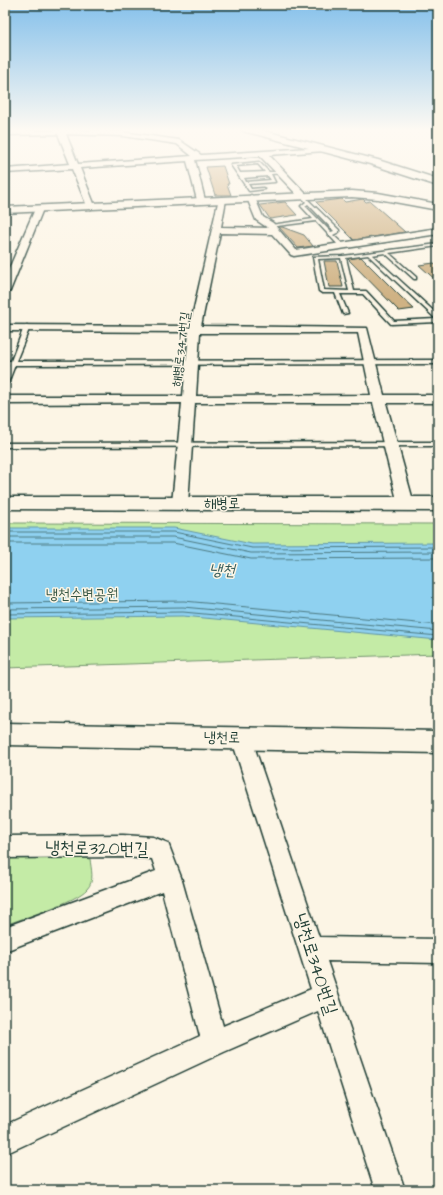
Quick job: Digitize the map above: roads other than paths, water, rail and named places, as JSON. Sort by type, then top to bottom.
[{"type":"main road","points":[[5,210],[251,198],[305,199],[364,194],[438,207]]},
{"type":"main road","name":"해병로","points":[[5,503],[438,504]]},
{"type":"main road","name":"냉천로","points":[[5,734],[438,742]]},
{"type":"street","points":[[83,185],[91,206]]},
{"type":"street","points":[[196,185],[200,200]]},
{"type":"street","points":[[292,185],[305,199]]},
{"type":"street","points":[[251,198],[259,218],[273,228],[294,253],[436,233]]},
{"type":"street","name":"해병로347번길","points":[[180,503],[195,328],[222,200]]},
{"type":"street","points":[[5,291],[39,209]]},
{"type":"street","points":[[216,230],[273,228]]},
{"type":"street","points":[[5,328],[363,330],[378,399],[406,504]]},
{"type":"street","points":[[5,400],[438,399]]},
{"type":"street","name":"냉천로340번길","points":[[242,738],[390,1190]]},
{"type":"street","name":"냉천로320번길","points":[[5,847],[123,846],[154,848],[160,851],[170,877]]},
{"type":"street","points":[[5,939],[170,877],[215,1043]]},
{"type":"street","points":[[311,949],[438,951]]},
{"type":"street","points":[[5,1140],[215,1043],[326,995]]},
{"type":"lane","points":[[246,185],[250,190],[263,189]]},
{"type":"lane","points":[[331,234],[337,231],[305,199],[303,206],[342,246]]},
{"type":"lane","points":[[273,228],[317,220]]},
{"type":"lane","points":[[438,244],[343,257],[315,258],[322,292],[364,292],[393,323],[438,319]]},
{"type":"lane","points":[[386,252],[414,278]]},
{"type":"lane","points":[[369,254],[438,319]]},
{"type":"lane","points":[[343,257],[352,293]]},
{"type":"lane","points":[[337,292],[345,313]]},
{"type":"lane","points":[[5,383],[26,327]]},
{"type":"lane","points":[[5,362],[438,362]]},
{"type":"lane","points":[[5,445],[438,444]]},
{"type":"water","name":"냉천수변공원","points":[[5,528],[174,528],[252,544],[438,543],[438,640],[183,616],[5,618]]},
{"type":"water label","name":"냉천","points":[[222,569]]}]
